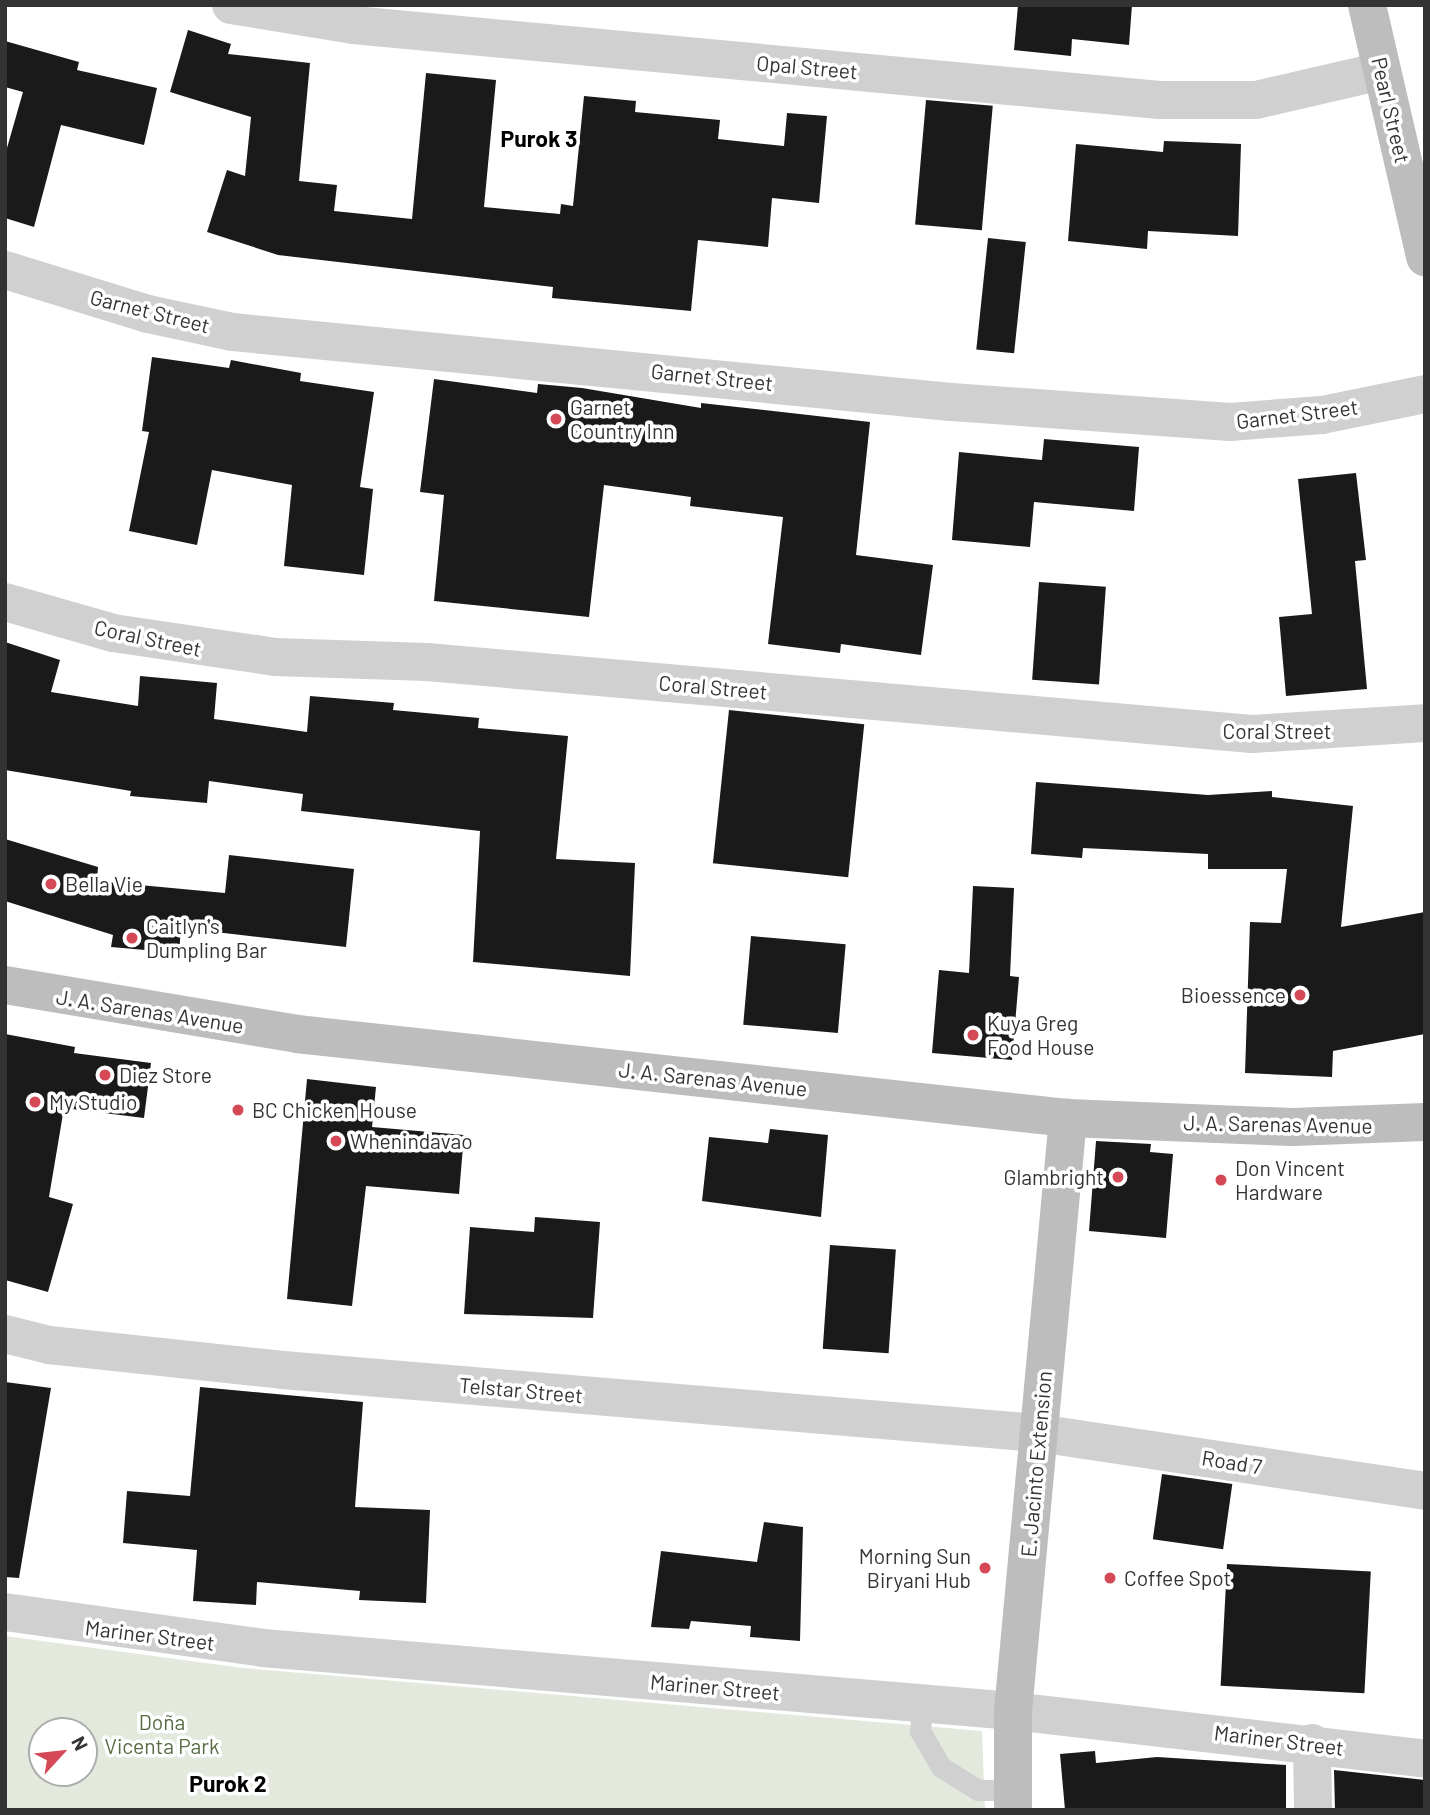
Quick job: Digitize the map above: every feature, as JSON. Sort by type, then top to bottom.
[{"type":"main road","name":"Pearl Street","points":[[1367,5],[1425,257]]},
{"type":"main road","name":"J. A. Sarenas Avenue","points":[[5,985],[297,1034],[1068,1118],[1293,1127],[1425,1122]]},
{"type":"main road","name":"E. Jacinto Extension","points":[[1013,1800],[1013,1711],[1068,1118]]},
{"type":"street","name":"Opal Street","points":[[231,5],[353,25],[1160,100],[1256,100],[1382,71]]},
{"type":"street","name":"Garnet Street","points":[[5,270],[148,314],[233,332],[951,402],[1230,422],[1322,415],[1425,394]]},
{"type":"street","name":"Coral Street","points":[[5,601],[139,638],[275,657],[427,662],[1252,734],[1425,723]]},
{"type":"street","name":"Telstar Street","points":[[5,1334],[49,1345],[284,1370],[1038,1433]]},
{"type":"street","name":"Road 7","points":[[1038,1433],[1425,1491]]},
{"type":"street","name":"Mariner Street","points":[[5,1612],[263,1648],[1013,1711],[1312,1743],[1425,1759]]},
{"type":"street","points":[[1312,1743],[1313,1810]]},
{"type":"lane","points":[[922,1704],[920,1731],[941,1767],[978,1790],[1013,1800]]},
{"type":"green space","name":"Doña Vicenta Park","points":[[5,1636],[243,1668],[982,1731],[985,1810],[5,1810]]},
{"type":"building","points":[[1018,5],[1132,5],[1129,45],[1072,39],[1071,56],[1014,50]]},
{"type":"building","points":[[188,30],[231,44],[228,54],[310,63],[299,181],[337,185],[334,211],[412,219],[426,73],[496,80],[484,207],[560,214],[561,204],[573,206],[584,96],[636,101],[635,112],[720,120],[718,139],[784,146],[787,113],[827,116],[819,203],[772,198],[768,247],[698,240],[691,311],[552,298],[553,287],[278,255],[207,232],[227,170],[245,176],[251,117],[170,92]]},
{"type":"building","points":[[5,41],[79,62],[77,70],[157,88],[144,145],[61,125],[34,227],[5,218],[5,155],[23,92],[5,87]]},
{"type":"building","points":[[926,100],[993,106],[982,230],[915,225]]},
{"type":"building","points":[[1164,141],[1241,144],[1238,236],[1148,231],[1147,249],[1068,241],[1076,144],[1163,152]]},
{"type":"building","points":[[988,238],[1026,242],[1014,353],[976,349]]},
{"type":"building","points":[[152,357],[229,368],[231,360],[301,373],[300,381],[374,392],[360,487],[373,489],[364,575],[284,566],[292,485],[212,470],[197,545],[129,531],[149,432],[142,431]]},
{"type":"building","points":[[434,379],[537,393],[538,384],[582,388],[701,408],[701,403],[870,422],[856,555],[933,565],[921,655],[841,644],[840,653],[768,644],[783,517],[690,506],[691,497],[604,485],[589,617],[434,601],[444,495],[420,492]]},
{"type":"building","points":[[1044,439],[1139,447],[1134,511],[1034,502],[1030,547],[952,540],[959,452],[1042,460]]},
{"type":"building","points":[[1356,473],[1366,560],[1355,561],[1367,689],[1286,696],[1279,617],[1312,614],[1298,479]]},
{"type":"building","points":[[1039,582],[1106,587],[1099,684],[1032,680]]},
{"type":"building","points":[[5,642],[60,660],[51,692],[138,706],[140,676],[217,683],[214,719],[307,732],[310,696],[394,703],[393,710],[479,718],[478,728],[568,736],[556,859],[635,863],[630,976],[473,962],[480,831],[301,811],[303,794],[209,781],[207,803],[130,796],[131,791],[5,770]]},
{"type":"building","points":[[729,710],[864,724],[848,877],[713,863]]},
{"type":"building","points":[[1036,782],[1208,795],[1272,791],[1272,797],[1353,806],[1341,927],[1425,912],[1425,1034],[1333,1051],[1332,1077],[1245,1073],[1250,922],[1281,923],[1287,869],[1208,869],[1208,854],[1083,848],[1082,858],[1031,854]]},
{"type":"building","points":[[5,839],[98,867],[97,881],[225,893],[229,855],[354,869],[346,947],[181,928],[179,953],[111,947],[113,935],[5,901]]},
{"type":"building","points":[[973,886],[1014,888],[1010,976],[1019,977],[1012,1060],[932,1053],[939,970],[969,973]]},
{"type":"building","points":[[751,936],[846,944],[838,1033],[743,1025]]},
{"type":"building","points":[[5,1034],[75,1047],[74,1053],[151,1063],[144,1118],[64,1108],[49,1197],[73,1204],[48,1292],[5,1280]]},
{"type":"building","points":[[307,1079],[376,1087],[372,1127],[464,1135],[459,1194],[366,1186],[352,1306],[287,1299]]},
{"type":"building","points":[[770,1129],[828,1135],[821,1217],[702,1201],[709,1137],[768,1143]]},
{"type":"building","points":[[1096,1141],[1151,1144],[1150,1152],[1173,1154],[1166,1238],[1089,1231]]},
{"type":"building","points":[[535,1217],[600,1222],[593,1318],[464,1314],[470,1227],[534,1232]]},
{"type":"building","points":[[830,1245],[896,1250],[889,1353],[823,1349]]},
{"type":"building","points":[[5,1382],[51,1388],[19,1578],[5,1577]]},
{"type":"building","points":[[200,1387],[363,1402],[355,1507],[430,1510],[426,1603],[359,1600],[360,1591],[257,1582],[256,1605],[193,1601],[197,1550],[123,1543],[127,1491],[190,1496]]},
{"type":"building","points":[[1162,1474],[1232,1484],[1223,1549],[1153,1539]]},
{"type":"building","points":[[764,1522],[803,1527],[800,1641],[750,1637],[751,1626],[691,1621],[689,1629],[651,1627],[661,1551],[757,1562]]},
{"type":"building","points":[[1227,1564],[1371,1572],[1364,1693],[1221,1686]]},
{"type":"building","points":[[1095,1751],[1096,1763],[1157,1757],[1286,1765],[1286,1810],[1065,1810],[1060,1754]]},
{"type":"building","points":[[1334,1770],[1425,1780],[1425,1810],[1335,1810]]},
{"type":"place","name":"Garnet Country Inn","points":[[556,419]]},
{"type":"place","name":"Bella Vie","points":[[51,884]]},
{"type":"place","name":"Caitlyn's Dumpling Bar","points":[[132,938]]},
{"type":"place","name":"Bioessence","points":[[1300,995]]},
{"type":"place","name":"Kuya Greg Food House","points":[[973,1035]]},
{"type":"place","name":"Diez Store","points":[[105,1075]]},
{"type":"place","name":"My Studio","points":[[35,1102]]},
{"type":"place","name":"BC Chicken House","points":[[238,1110]]},
{"type":"place","name":"Whenindavao","points":[[336,1141]]},
{"type":"place","name":"Glambright","points":[[1118,1177]]},
{"type":"place","name":"Don Vincent Hardware","points":[[1221,1180]]},
{"type":"place","name":"Morning Sun Biryani Hub","points":[[985,1568]]},
{"type":"place","name":"Coffee Spot","points":[[1110,1578]]},
{"type":"district","name":"Purok 3","points":[[539,138]]},
{"type":"district","name":"Purok 2","points":[[228,1783]]}]
